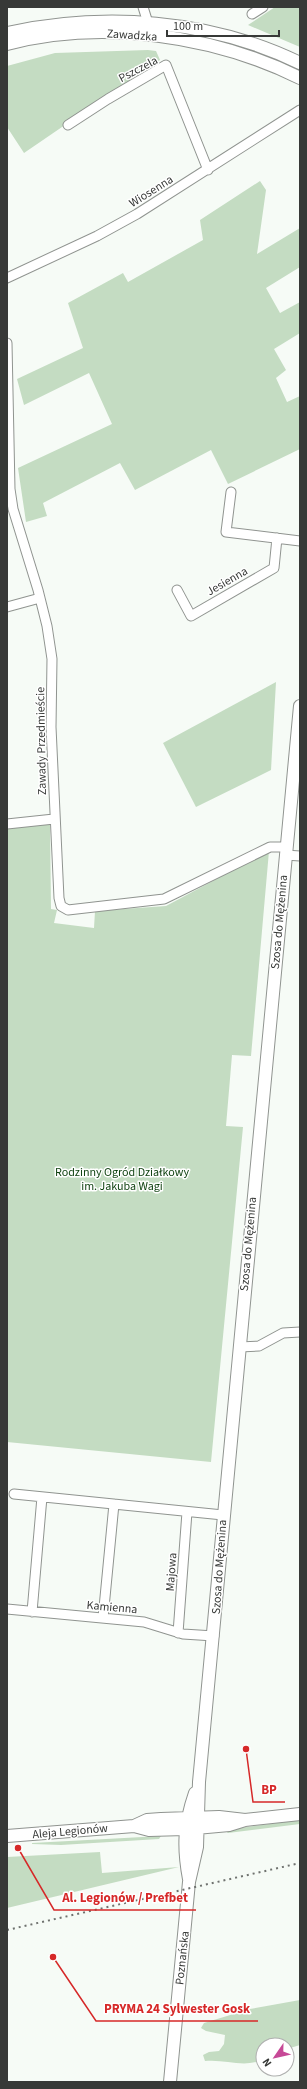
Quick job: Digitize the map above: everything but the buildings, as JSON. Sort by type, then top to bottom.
[{"type":"main road","name":"Zawadzka","points":[[7,33],[44,25],[86,21],[148,23],[207,32],[262,48],[300,63]]},
{"type":"main road","name":"Zawadzka","points":[[7,44],[26,39],[70,34],[135,34],[216,47],[257,60],[300,78]]},
{"type":"main road","points":[[257,60],[262,48]]},
{"type":"main road","name":"Szosa do Mężenina","points":[[192,1824],[199,1782],[214,1636],[223,1515],[300,706]]},
{"type":"main road","name":"Aleja Legionów","points":[[7,1836],[134,1826],[147,1820],[192,1824],[223,1817],[245,1820],[300,1814]]},
{"type":"main road","name":"Poznańska","points":[[170,2082],[189,1882],[184,1844],[192,1824]]},
{"type":"street","points":[[143,7],[148,23]]},
{"type":"street","points":[[252,14],[263,7]]},
{"type":"street","name":"Pszczela","points":[[68,126],[108,99],[166,65],[208,170]]},
{"type":"street","name":"Wiosenna","points":[[7,278],[104,232],[208,170],[300,110]]},
{"type":"street","name":"Zawady Przedmieście","points":[[7,343],[10,489],[13,509],[40,598],[52,659],[51,727],[54,819],[59,898],[61,906],[68,910],[164,899],[270,847],[300,856]]},
{"type":"street","points":[[231,492],[226,532],[300,541]]},
{"type":"street","name":"Jesienna","points":[[176,590],[192,616],[274,568],[277,538]]},
{"type":"street","points":[[7,606],[40,598]]},
{"type":"street","points":[[7,824],[54,819]]},
{"type":"street","points":[[239,1347],[259,1346],[283,1333],[300,1332]]},
{"type":"street","points":[[14,1494],[223,1515]]},
{"type":"street","points":[[32,1612],[42,1497]]},
{"type":"street","points":[[103,1618],[114,1504]]},
{"type":"street","name":"Majowa","points":[[178,1633],[187,1512]]},
{"type":"street","name":"Kamienna","points":[[7,1609],[144,1622],[178,1633],[214,1636]]},
{"type":"green space","points":[[275,7],[300,7],[300,47],[248,25]]},
{"type":"green space","points":[[156,51],[160,60],[24,153],[7,127],[7,66],[55,53]]},
{"type":"green space","points":[[260,181],[266,190],[257,254],[300,228],[300,267],[266,288],[280,313],[300,302],[300,333],[274,349],[286,370],[276,378],[287,402],[300,396],[300,449],[228,484],[211,450],[135,490],[120,463],[43,503],[47,516],[26,522],[18,468],[112,424],[89,373],[24,405],[17,379],[83,348],[68,303],[123,273],[128,282],[203,240],[200,220]]},
{"type":"green space","points":[[276,682],[271,770],[196,807],[163,743]]},
{"type":"green space","name":"Rodzinny Ogród Działkowy im. Jakuba Wagi","points":[[50,824],[51,909],[57,910],[54,923],[94,928],[95,911],[166,906],[269,851],[251,1056],[232,1055],[226,1126],[243,1127],[211,1462],[7,1442],[7,828]]},
{"type":"green space","points":[[300,1820],[300,1824],[228,1833],[224,1830]]},
{"type":"green space","points":[[161,1836],[159,1839],[61,1845],[32,1844],[32,1843]]},
{"type":"green space","points":[[100,1852],[102,1873],[179,1867],[7,1908],[7,1857]]},
{"type":"green space","points":[[300,2000],[300,2045],[295,2047],[295,2037],[255,2037],[255,2062],[241,2063],[205,2061],[203,2055],[209,2052],[219,2051],[224,2044],[225,2035],[206,2031],[201,2028],[204,2023],[250,2009]]},
{"type":"railway","points":[[7,1930],[300,1863]]},
{"type":"place","name":"BP","points":[[246,1749]]},
{"type":"place","name":"Al. Legionów / Prefbet","points":[[18,1848]]},
{"type":"place","name":"PRYMA 24 Sylwester Gosk","points":[[53,1957]]}]
